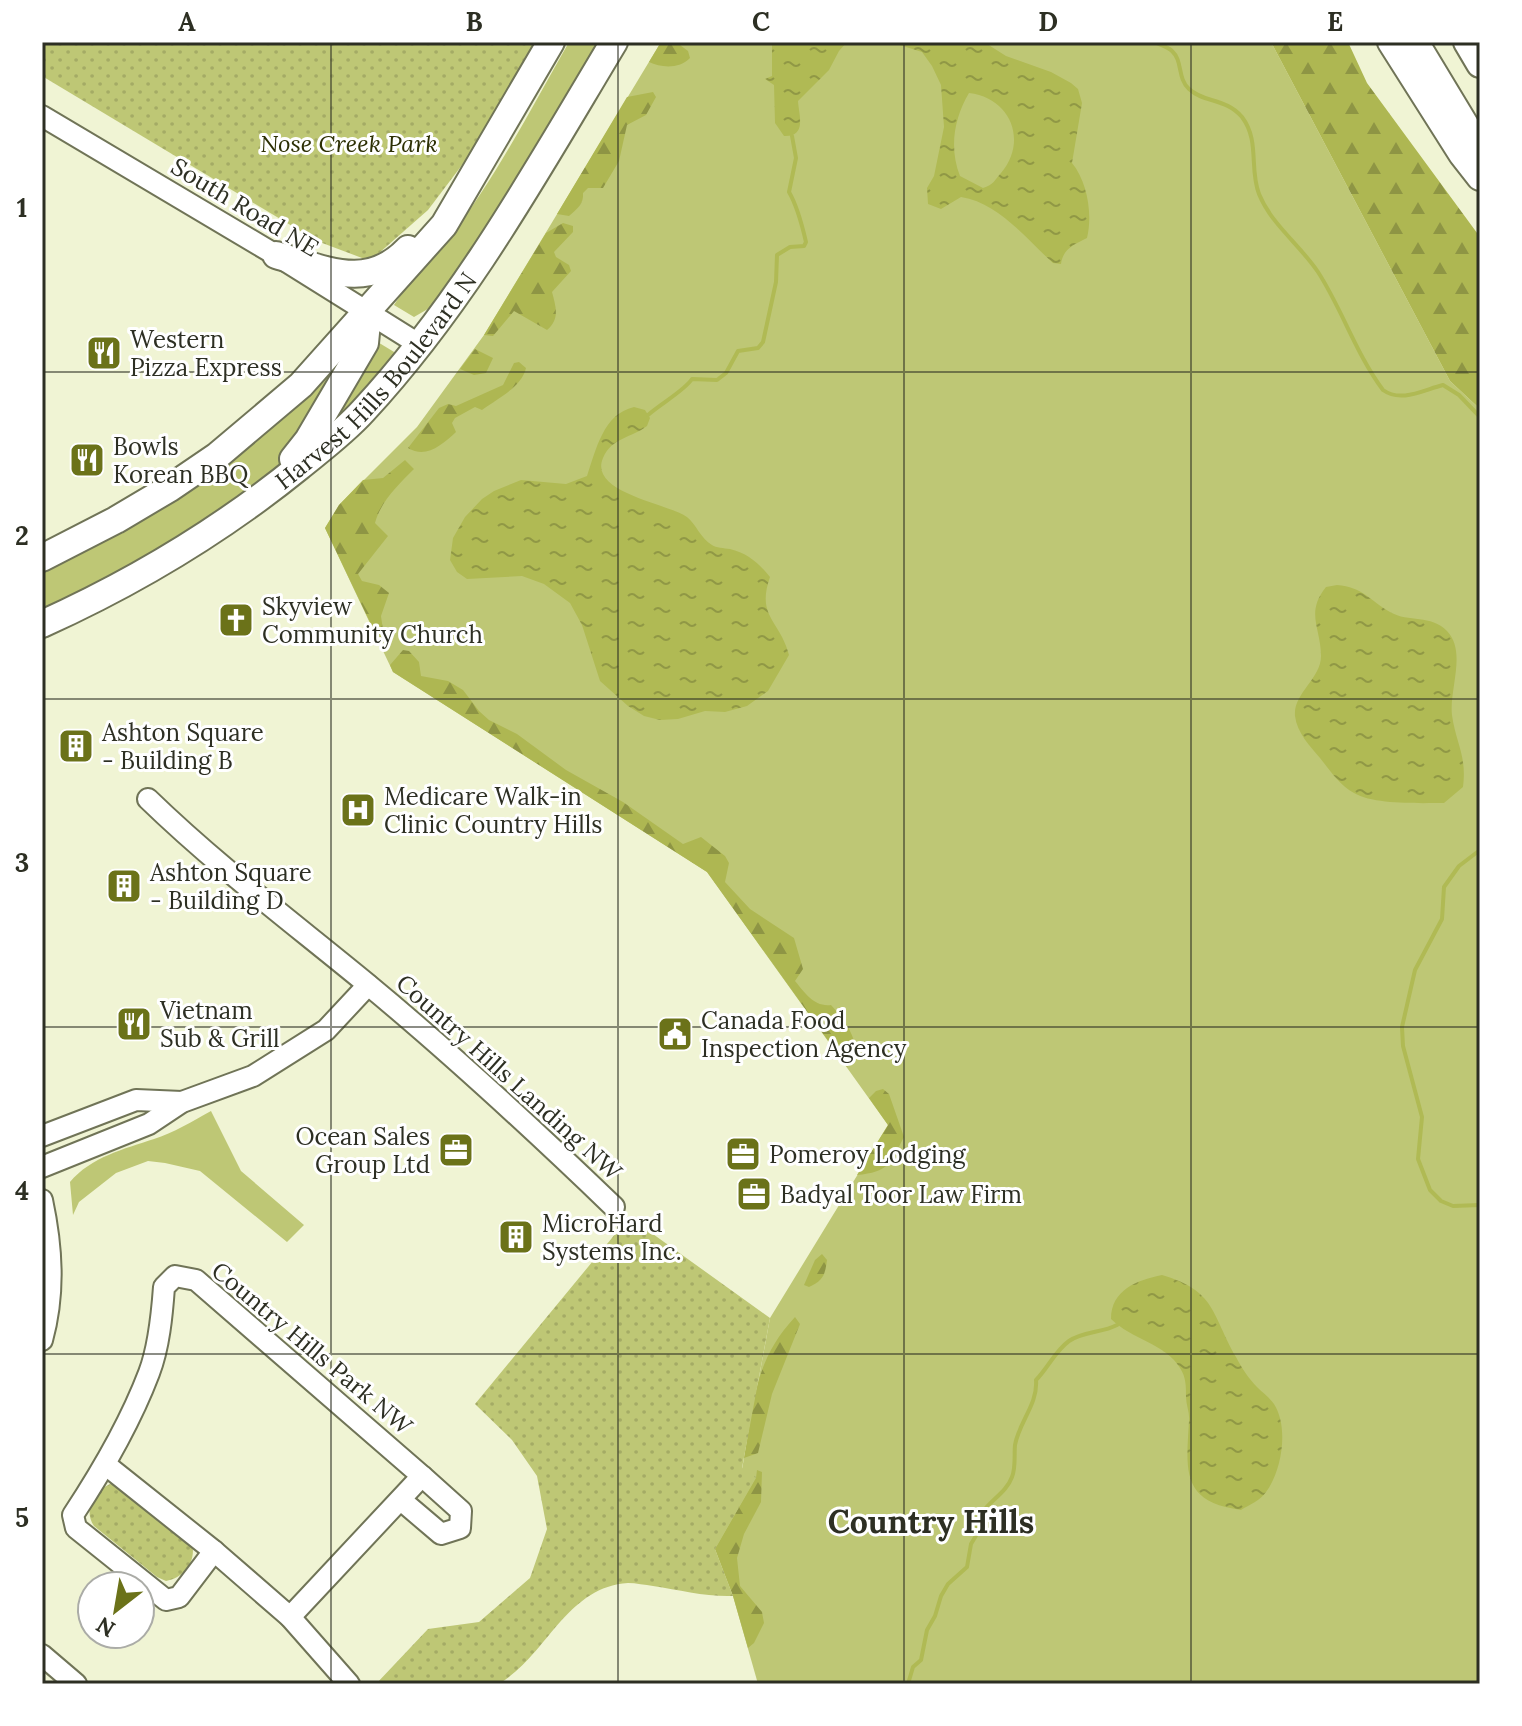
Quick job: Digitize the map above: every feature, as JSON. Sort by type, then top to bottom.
[{"type":"main road","name":"Harvest Hills Boulevard N","points":[[42,558],[116,520],[217,456],[301,385],[444,225],[551,42]]},
{"type":"main road","name":"Harvest Hills Boulevard N","points":[[42,624],[107,594],[201,540],[267,493],[361,414],[420,345],[483,258],[614,42]]},
{"type":"main road","points":[[1391,42],[1480,177]]},
{"type":"main road","points":[[1415,42],[1480,149]]},
{"type":"main road","points":[[1467,42],[1480,64]]},
{"type":"main road","points":[[276,255],[350,275],[370,274],[383,269],[396,261],[464,180],[481,165]]},
{"type":"main road","points":[[267,493],[308,440],[342,385],[365,343],[368,312]]},
{"type":"street","name":"South Road NE","points":[[42,116],[420,345]]},
{"type":"street","name":"Country Hills Landing NW","points":[[148,799],[196,845],[368,985],[546,1141],[614,1207]]},
{"type":"street","name":"Country Hills Landing NW","points":[[42,1167],[149,1124],[182,1102],[253,1076],[326,1030],[368,985]]},
{"type":"street","name":"Country Hills Landing NW","points":[[42,1136],[136,1100],[182,1102]]},
{"type":"street","points":[[42,1200],[51,1258],[51,1300],[42,1340]]},
{"type":"street","name":"Country Hills Park NW","points":[[214,1551],[179,1597],[166,1600],[76,1528],[73,1515],[106,1465],[150,1371],[164,1287],[175,1276],[196,1280],[422,1476],[461,1511],[460,1528],[441,1534],[401,1500]]},
{"type":"street","points":[[106,1465],[214,1551],[290,1617],[349,1684]]},
{"type":"street","points":[[290,1617],[422,1476]]},
{"type":"street","points":[[42,1655],[76,1684]]},
{"type":"green space","name":"Nose Creek Park","points":[[42,42],[540,42],[490,128],[428,210],[370,261],[317,241],[42,76]]},
{"type":"green space","points":[[569,42],[606,42],[471,265],[433,306],[414,317],[394,305],[482,192]]},
{"type":"green space","points":[[661,42],[1271,42],[1450,381],[1480,409],[1480,1684],[758,1684],[733,1596],[715,1549],[742,1469],[770,1318],[888,1125],[707,872],[393,672],[325,528],[339,505],[417,427],[484,335]]},
{"type":"green space","points":[[661,42],[676,42],[688,51],[690,58],[670,66],[649,62]]},
{"type":"green space","points":[[1271,42],[1348,42],[1367,83],[1480,237],[1480,409],[1450,381]]},
{"type":"green space","points":[[653,92],[656,97],[646,115],[627,125],[619,161],[603,188],[588,188],[579,206],[569,216],[557,214],[627,97]]},
{"type":"green space","points":[[563,223],[573,226],[573,232],[554,252],[556,257],[569,265],[571,271],[552,292],[556,312],[554,322],[547,330],[514,311],[493,336],[484,335],[546,233]]},
{"type":"green space","points":[[376,341],[399,355],[324,434]]},
{"type":"green space","points":[[475,349],[493,358],[486,373],[474,375],[460,369]]},
{"type":"green space","points":[[519,362],[526,368],[520,381],[482,410],[475,407],[455,418],[452,423],[456,432],[445,442],[421,452],[408,448],[439,408],[448,404],[456,406],[503,385],[514,363]]},
{"type":"green space","points":[[339,364],[288,460],[256,494],[42,618],[42,570],[249,445],[288,414]]},
{"type":"green space","points":[[405,460],[414,469],[386,500],[375,523],[388,536],[358,574],[362,581],[379,585],[389,593],[381,616],[384,637],[379,641],[325,528],[339,505],[363,480],[383,478]]},
{"type":"green space","points":[[403,650],[409,651],[419,662],[421,676],[448,681],[463,690],[489,720],[517,734],[566,770],[623,802],[683,844],[701,837],[725,856],[729,863],[725,882],[750,909],[794,938],[803,969],[795,981],[815,1001],[831,1005],[836,1011],[852,1035],[857,1057],[847,1067],[707,872],[393,672],[390,665]]},
{"type":"green space","points":[[883,1089],[889,1094],[904,1137],[887,1165],[876,1172],[857,1175],[888,1125],[869,1098]]},
{"type":"green space","points":[[211,1111],[241,1171],[304,1225],[287,1242],[200,1171],[165,1163],[148,1161],[116,1173],[79,1202],[73,1215],[70,1182],[78,1173],[109,1155],[168,1134]]},
{"type":"green space","points":[[632,1219],[770,1318],[742,1468],[756,1477],[715,1549],[733,1596],[631,1583],[606,1587],[572,1610],[530,1658],[498,1684],[376,1684],[428,1629],[479,1622],[530,1578],[547,1529],[537,1476],[512,1440],[475,1404],[621,1227]]},
{"type":"green space","points":[[822,1254],[827,1260],[822,1277],[809,1287],[804,1285],[815,1260]]},
{"type":"green space","points":[[795,1317],[800,1324],[772,1394],[758,1453],[744,1458],[763,1366],[781,1333]]},
{"type":"green space","points":[[757,1470],[762,1472],[761,1502],[744,1534],[737,1558],[740,1586],[762,1612],[764,1623],[748,1648],[715,1549],[756,1478]]},
{"type":"green space","points":[[110,1484],[119,1485],[191,1541],[193,1554],[184,1572],[166,1581],[157,1577],[156,1570],[148,1570],[94,1526],[90,1508],[99,1491]]},
{"type":"water","points":[[772,42],[847,42],[829,70],[798,101],[799,129],[791,135],[784,136],[775,123],[774,85],[765,79],[772,76]]},
{"type":"water","points":[[890,42],[984,42],[1006,56],[1051,72],[1078,89],[1082,103],[1072,163],[1085,188],[1089,229],[1087,238],[1066,251],[1061,264],[1053,263],[988,206],[961,197],[941,209],[928,204],[927,188],[934,176],[944,127],[941,85],[922,52]],"holes":[[[969,93],[984,97],[1005,112],[1014,135],[1009,161],[993,182],[983,188],[960,176],[954,144],[957,123]]]},
{"type":"water","points":[[634,407],[645,410],[650,418],[647,426],[607,451],[602,470],[607,480],[633,496],[687,517],[708,542],[747,556],[770,577],[766,590],[767,610],[789,655],[768,691],[747,706],[725,712],[705,711],[678,719],[660,720],[644,716],[600,681],[582,625],[570,603],[544,584],[522,576],[467,579],[457,572],[450,560],[453,538],[465,517],[482,499],[521,480],[566,484],[587,476],[608,425],[623,411]]},
{"type":"water","points":[[1337,585],[1360,591],[1397,615],[1434,622],[1447,631],[1453,640],[1457,660],[1452,715],[1464,776],[1463,787],[1444,803],[1385,801],[1354,793],[1335,777],[1298,728],[1295,716],[1298,700],[1320,664],[1316,605],[1326,587]]},
{"type":"water","points":[[1162,1275],[1180,1281],[1203,1296],[1243,1369],[1279,1414],[1282,1449],[1276,1473],[1264,1495],[1241,1510],[1207,1500],[1197,1492],[1191,1481],[1187,1455],[1189,1415],[1180,1368],[1166,1353],[1111,1319],[1115,1301],[1127,1288]]},
{"type":"waterway","points":[[1155,42],[1175,55],[1189,89],[1229,107],[1242,117],[1251,136],[1256,184],[1264,205],[1318,272],[1383,390],[1405,395],[1443,385],[1459,395],[1480,417]]},
{"type":"waterway","points":[[648,415],[692,379],[717,380],[726,373],[738,351],[758,348],[763,342],[776,282],[777,255],[790,247],[804,246],[806,242],[789,192],[796,158],[792,136]]},
{"type":"waterway","points":[[1480,850],[1459,866],[1444,887],[1442,919],[1415,970],[1402,1027],[1403,1046],[1422,1117],[1418,1159],[1430,1190],[1441,1201],[1453,1206],[1480,1205]]},
{"type":"waterway","points":[[908,1684],[913,1667],[921,1660],[927,1630],[941,1596],[948,1584],[967,1567],[980,1516],[1012,1477],[1015,1445],[1034,1397],[1036,1380],[1069,1341],[1117,1325]]},
{"type":"place","name":"Western Pizza Express","points":[[104,353]]},
{"type":"place","name":"Bowls Korean BBQ","points":[[87,460]]},
{"type":"place","name":"Skyview Community Church","points":[[236,620]]},
{"type":"place","name":"Ashton Square - Building B","points":[[76,746]]},
{"type":"place","name":"Medicare Walk-in Clinic Country Hills","points":[[358,810]]},
{"type":"place","name":"Ashton Square - Building D","points":[[124,886]]},
{"type":"place","name":"Vietnam Sub & Grill","points":[[134,1024]]},
{"type":"place","name":"Canada Food Inspection Agency","points":[[675,1034]]},
{"type":"place","name":"Ocean Sales Group Ltd","points":[[456,1150]]},
{"type":"place","name":"Pomeroy Lodging","points":[[743,1154]]},
{"type":"place","name":"Badyal Toor Law Firm","points":[[754,1194]]},
{"type":"place","name":"MicroHard Systems Inc.","points":[[516,1237]]},
{"type":"district","name":"Country Hills","points":[[931,1521]]}]
